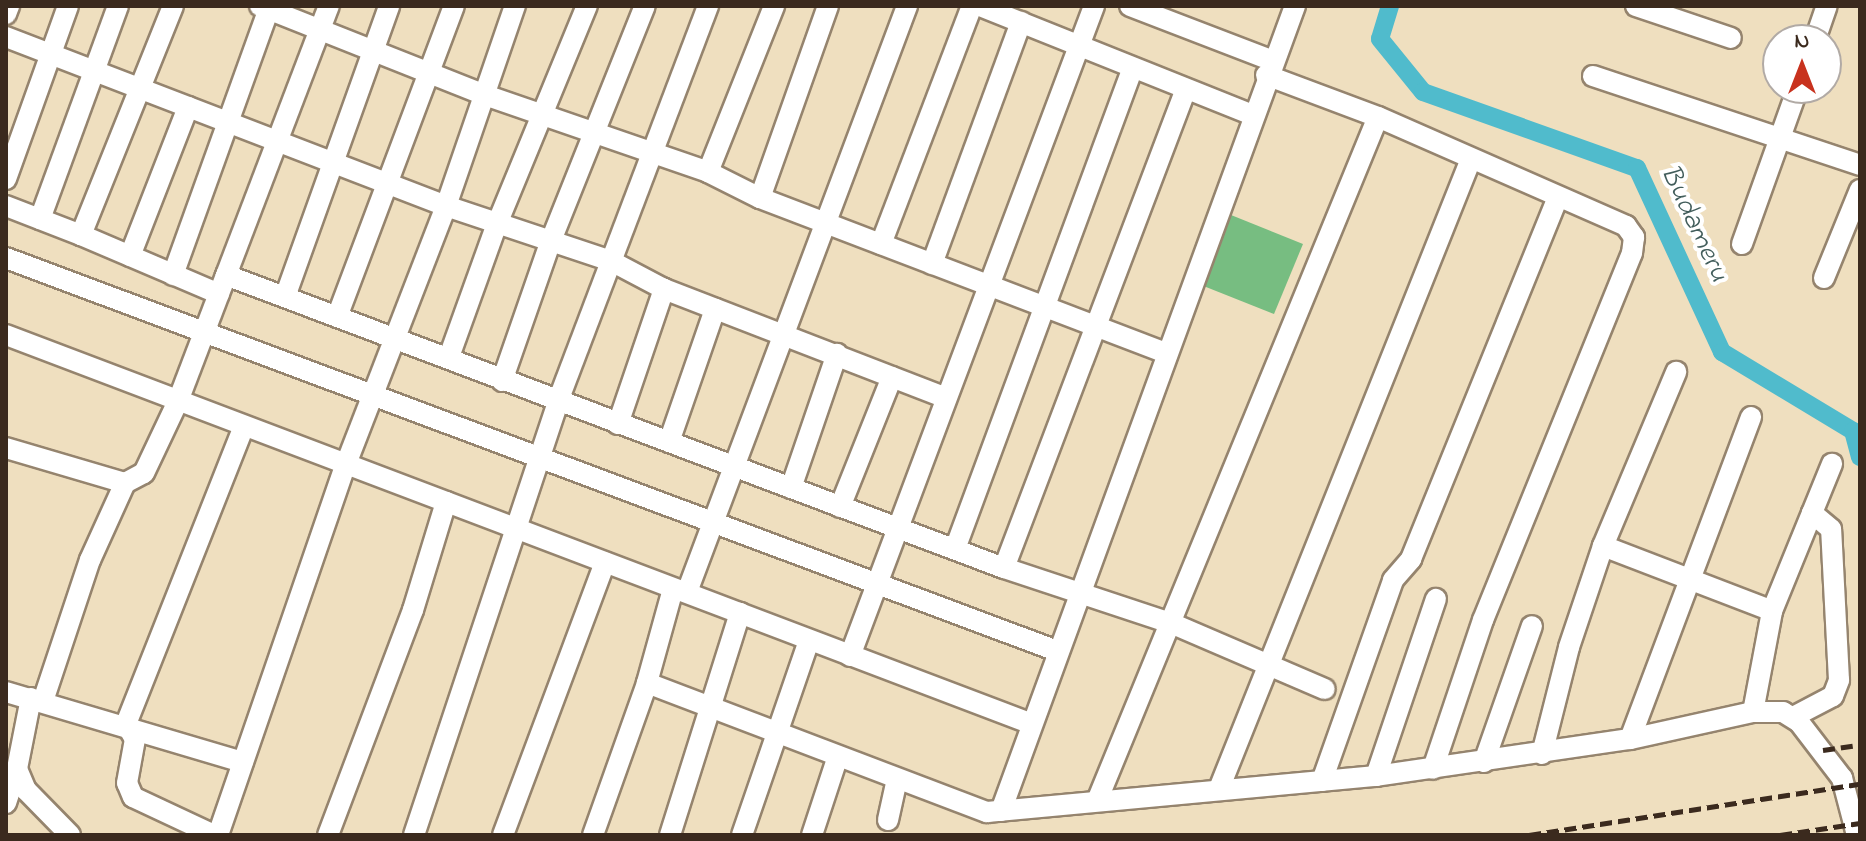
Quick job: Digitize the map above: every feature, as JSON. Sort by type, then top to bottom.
[{"type":"street","points":[[6,14],[9,6]]},
{"type":"street","points":[[6,179],[68,6]]},
{"type":"street","points":[[40,219],[118,6]]},
{"type":"street","points":[[81,235],[173,6]]},
{"type":"street","points":[[6,803],[37,700],[90,560],[125,483],[144,473],[178,401],[329,6]]},
{"type":"street","points":[[285,297],[389,6]]},
{"type":"street","points":[[337,317],[385,181],[454,6]]},
{"type":"street","points":[[126,724],[135,739],[127,783],[133,797],[216,835],[346,464],[446,206],[482,94],[515,6]]},
{"type":"street","points":[[449,357],[497,224],[587,6]]},
{"type":"street","points":[[502,381],[550,243],[645,6]]},
{"type":"street","points":[[414,835],[558,401],[708,6]]},
{"type":"street","points":[[708,172],[774,6]]},
{"type":"street","points":[[760,198],[828,6]]},
{"type":"street","points":[[593,835],[680,590],[714,523],[736,467],[907,6]]},
{"type":"street","points":[[881,244],[972,6]]},
{"type":"street","points":[[980,6],[1132,70],[1252,115]]},
{"type":"street","points":[[850,656],[1094,6]]},
{"type":"street","points":[[1130,6],[1626,226],[1635,244],[1483,620],[1433,769]]},
{"type":"street","points":[[1001,811],[1268,68],[1295,6]]},
{"type":"street","points":[[173,275],[230,123],[266,7],[371,52],[428,71],[482,94],[597,130],[708,172],[760,198],[1166,353]]},
{"type":"street","points":[[1643,7],[1731,38]]},
{"type":"street","points":[[932,264],[1021,22]]},
{"type":"street","points":[[6,37],[93,73],[140,88],[446,206],[611,261],[664,289],[946,398]]},
{"type":"street","points":[[955,549],[1132,70]]},
{"type":"street","points":[[1593,76],[1860,165]]},
{"type":"street","points":[[1004,568],[1186,89]]},
{"type":"street","points":[[1742,244],[1792,104]]},
{"type":"street","points":[[130,256],[188,107]]},
{"type":"street","points":[[1097,801],[1173,624],[1221,491],[1378,117]]},
{"type":"street","points":[[1219,789],[1271,666],[1471,159]]},
{"type":"street","points":[[1824,278],[1860,190]]},
{"type":"street","points":[[1322,781],[1393,580],[1411,559],[1558,197]]},
{"type":"street","points":[[6,206],[173,275],[285,297],[394,340],[449,357],[502,381],[1004,568],[1173,624],[1325,689]]},
{"type":"street","points":[[6,258],[1057,651]]},
{"type":"street","points":[[618,424],[664,289]]},
{"type":"street","points":[[669,442],[715,309]]},
{"type":"street","points":[[6,335],[243,428],[515,527],[1032,724]]},
{"type":"street","points":[[791,488],[837,354]]},
{"type":"street","points":[[1542,754],[1569,647],[1603,546],[1676,372]]},
{"type":"street","points":[[840,507],[892,377]]},
{"type":"street","points":[[1630,739],[1751,417]]},
{"type":"street","points":[[126,724],[243,428]]},
{"type":"street","points":[[6,448],[125,483]]},
{"type":"street","points":[[1753,712],[1772,611],[1832,464]]},
{"type":"street","points":[[328,835],[413,610],[446,502]]},
{"type":"street","points":[[1793,717],[1833,696],[1839,680],[1831,529],[1812,513]]},
{"type":"street","points":[[1603,546],[1772,611]]},
{"type":"street","points":[[503,835],[605,562]]},
{"type":"street","points":[[1376,776],[1436,599]]},
{"type":"street","points":[[670,835],[713,708],[740,613]]},
{"type":"street","points":[[1484,762],[1532,626]]},
{"type":"street","points":[[742,835],[809,640]]},
{"type":"street","points":[[647,683],[987,812],[1433,769],[1630,739],[1770,710],[1793,717],[1842,778],[1857,835]]},
{"type":"street","points":[[6,692],[126,724],[243,762]]},
{"type":"street","points":[[812,835],[838,756]]},
{"type":"street","points":[[17,769],[26,790],[70,835]]},
{"type":"street","points":[[888,820],[897,779]]},
{"type":"green space","points":[[1231,215],[1303,244],[1274,314],[1201,285],[1220,231]]},
{"type":"waterway","name":"Budameru","points":[[1390,6],[1380,39],[1423,92],[1637,168],[1722,352],[1853,431],[1860,457]]},
{"type":"railway","points":[[1823,750],[1860,745]]},
{"type":"railway","points":[[1529,835],[1860,784]]},
{"type":"railway","points":[[1780,835],[1860,823]]}]
